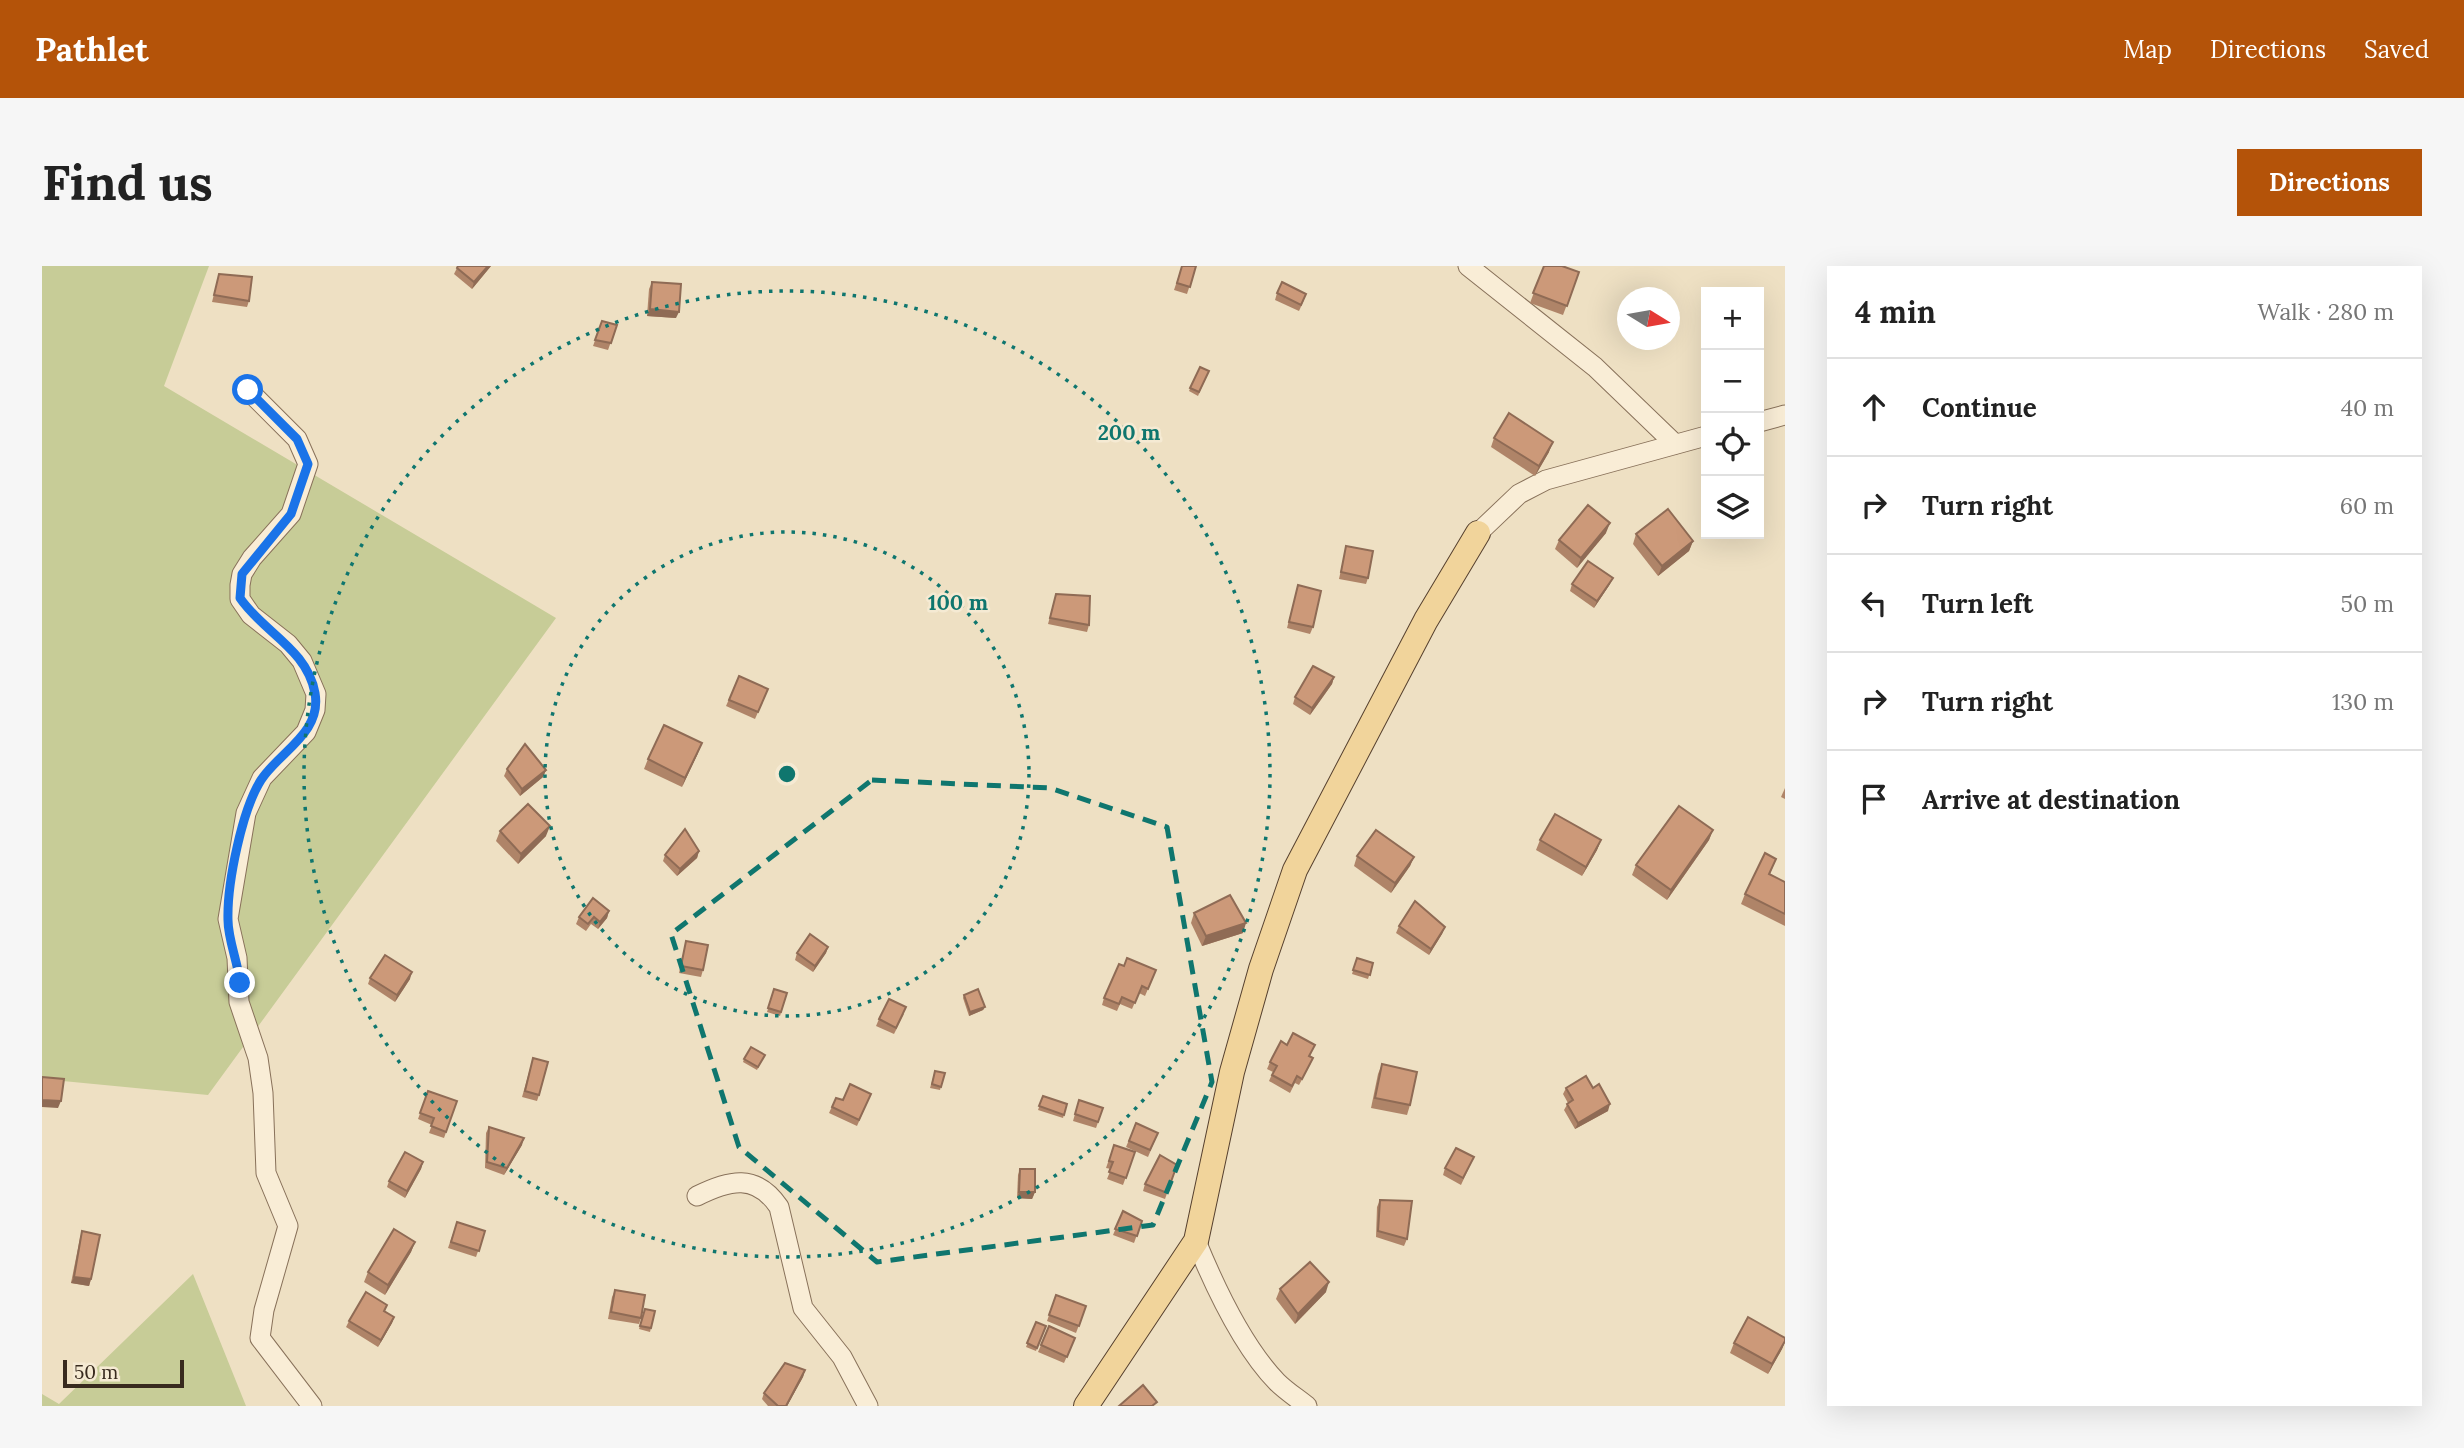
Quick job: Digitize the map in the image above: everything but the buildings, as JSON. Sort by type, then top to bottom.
[{"type":"main road","points":[[1086,1406],[1196,1241],[1232,1072],[1277,918],[1295,870],[1329,799],[1426,620],[1478,533]]},
{"type":"street","points":[[1468,266],[1595,367],[1675,444]]},
{"type":"street","points":[[248,390],[297,439],[308,464],[291,514],[242,574],[240,598],[251,615],[288,644],[302,661],[316,694],[315,710],[306,732],[275,762],[254,792],[237,851],[228,919],[237,958],[239,1002],[258,1058],[264,1093],[266,1173],[288,1226],[264,1310],[260,1338],[312,1406]]},
{"type":"street","points":[[1764,421],[1785,415]]},
{"type":"street","points":[[1478,533],[1519,494],[1546,480],[1701,437]]},
{"type":"street","points":[[697,1196],[717,1186],[736,1182],[758,1186],[770,1194],[779,1207],[803,1308],[842,1357],[868,1406]]},
{"type":"street","points":[[1196,1241],[1217,1293],[1247,1340],[1277,1382],[1307,1406]]},
{"type":"highlighted area","points":[[872,780],[1050,788],[1167,827],[1212,1082],[1153,1225],[877,1262],[739,1147],[671,934]]},
{"type":"green space","points":[[42,266],[209,266],[164,386],[556,618],[208,1095],[42,1079]]},
{"type":"green space","points":[[193,1274],[246,1406],[42,1406],[42,1394],[59,1404]]},
{"type":"route","points":[[240,983],[228,919],[237,851],[246,813],[262,778],[312,723],[316,694],[302,661],[288,644],[251,615],[240,598],[242,574],[252,558],[291,514],[308,464],[297,439],[248,390]]}]
